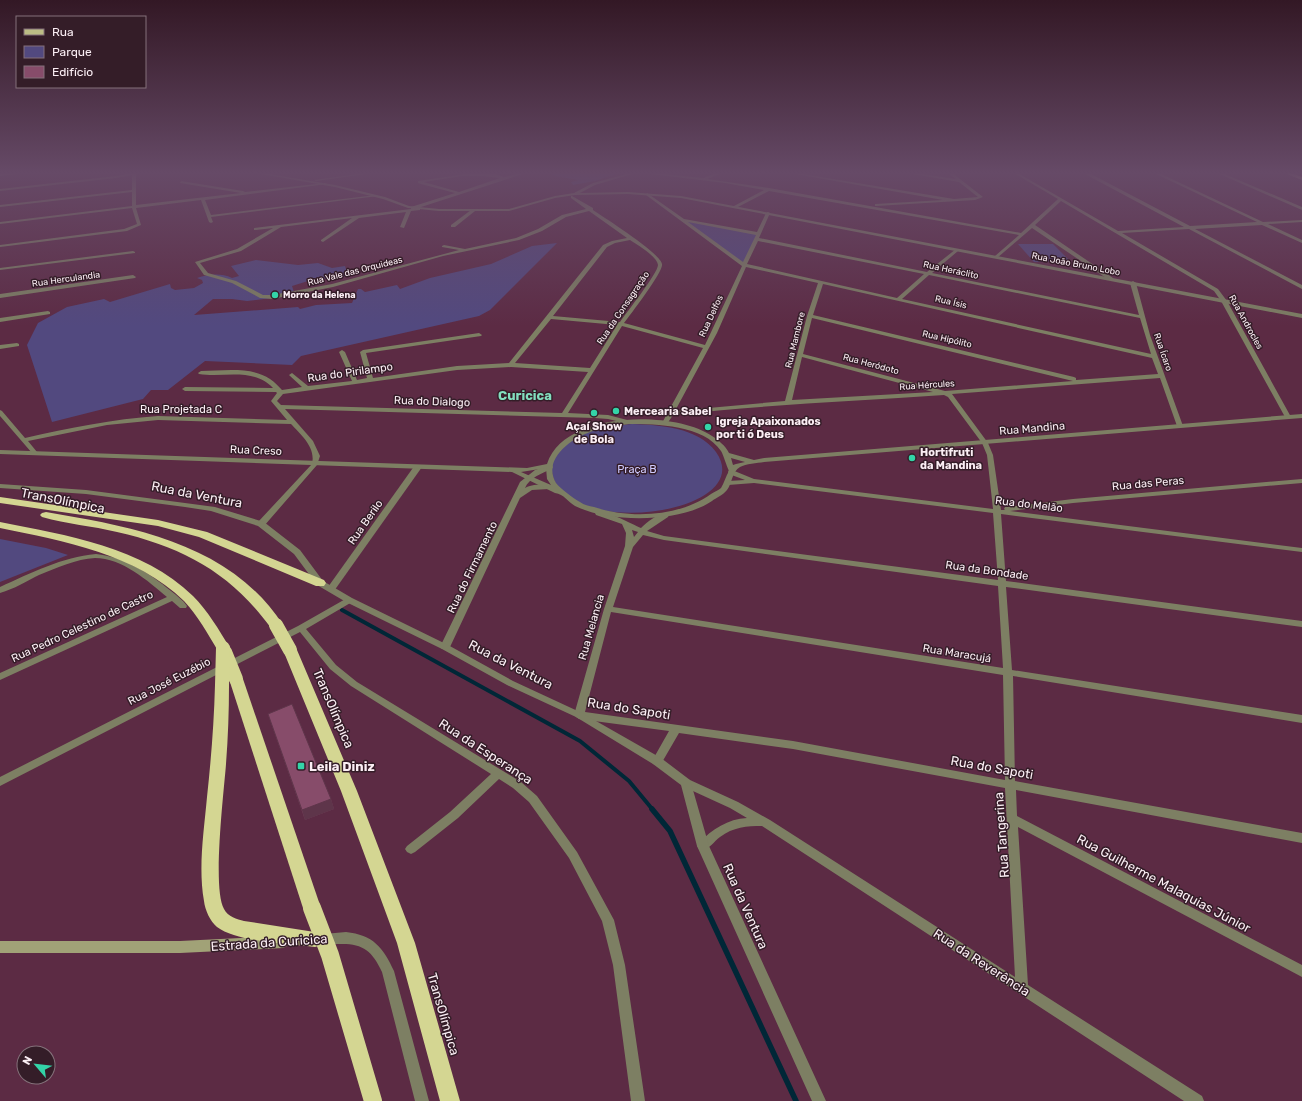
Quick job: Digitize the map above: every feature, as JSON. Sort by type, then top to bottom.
[{"type":"highway","points":[[0,500],[122,517],[203,534],[221,540],[320,583]]},
{"type":"highway","name":"TransOlímpica","points":[[0,506],[131,532],[173,546],[214,565],[230,575],[255,599],[276,625],[290,650],[349,790],[382,876],[406,943],[450,1101]]},
{"type":"highway","points":[[0,525],[89,545],[126,558],[144,568],[187,597],[220,642],[229,682],[330,955],[373,1101]]},
{"type":"highway","points":[[229,682],[222,718],[211,860],[212,898],[214,909],[218,917],[225,923],[231,925],[265,932],[315,939]]},
{"type":"main road","name":"Estrada da Curicica","points":[[0,947],[180,947],[315,939]]},
{"type":"street","points":[[0,246],[125,230],[134,228],[139,225],[139,223]]},
{"type":"street","points":[[256,229],[296,223]]},
{"type":"street","points":[[323,241],[348,223]]},
{"type":"street","points":[[402,227],[404,223]]},
{"type":"street","points":[[453,226],[456,223]]},
{"type":"street","name":"Rua Vale das Orquideas","points":[[197,262],[206,274],[234,282],[257,294],[267,297],[281,296],[360,279],[469,249],[517,239],[540,230],[551,223]]},
{"type":"street","name":"Rua da Consagração","points":[[564,415],[621,324],[654,278],[660,266],[660,263],[653,254],[611,223]]},
{"type":"street","points":[[688,223],[744,265]]},
{"type":"street","name":"Rua Heráclito","points":[[701,223],[928,273],[1142,317]]},
{"type":"street","name":"Rua Delfos","points":[[665,423],[676,406],[706,347],[763,223]]},
{"type":"street","name":"Rua João Bruno Lobo","points":[[821,223],[1302,316]]},
{"type":"street","points":[[961,223],[1021,234]]},
{"type":"street","name":"Rua Androcles","points":[[1102,223],[1210,286],[1224,301],[1288,417]]},
{"type":"street","points":[[1181,223],[1302,286]]},
{"type":"street","points":[[1117,232],[1256,223]]},
{"type":"street","points":[[1262,223],[1302,242]]},
{"type":"street","points":[[191,264],[239,250],[282,225]]},
{"type":"street","points":[[997,257],[1031,225],[1111,279]]},
{"type":"street","points":[[511,365],[551,317],[605,246],[614,242],[632,238]]},
{"type":"street","points":[[444,246],[469,249]]},
{"type":"street","points":[[898,299],[956,250]]},
{"type":"street","points":[[0,269],[133,252]]},
{"type":"street","name":"Rua Ísis","points":[[744,265],[1155,357]]},
{"type":"street","name":"Rua Herculandia","points":[[0,296],[133,277]]},
{"type":"street","name":"Rua Mambore","points":[[788,402],[810,316],[821,282]]},
{"type":"street","name":"Rua Ícaro","points":[[1133,283],[1161,376],[1180,426]]},
{"type":"street","points":[[0,320],[48,314]]},
{"type":"street","name":"Rua Hipólito","points":[[810,316],[1080,380]]},
{"type":"street","points":[[551,317],[621,324],[706,347]]},
{"type":"street","points":[[370,379],[364,351],[479,335]]},
{"type":"street","points":[[0,347],[17,345]]},
{"type":"street","points":[[342,352],[355,381]]},
{"type":"street","name":"Rua Heródoto","points":[[801,355],[945,393]]},
{"type":"street","name":"Rua do Pirilampo","points":[[185,389],[280,391],[457,368],[511,365],[592,370]]},
{"type":"street","points":[[201,372],[244,374],[268,379],[280,391],[274,401],[316,450],[317,456],[315,464],[261,524]]},
{"type":"street","points":[[292,375],[306,388]]},
{"type":"street","name":"Rua Hércules","points":[[672,413],[788,402],[945,393],[1080,380],[1161,376]]},
{"type":"street","points":[[945,393],[950,396],[985,442]]},
{"type":"street","name":"Rua Hércules","points":[[676,406],[694,410]]},
{"type":"street","name":"Rua do Dialogo","points":[[279,407],[608,416],[629,422]]},
{"type":"street","points":[[0,412],[34,452]]},
{"type":"street","points":[[585,416],[596,422],[599,427]]},
{"type":"street","name":"Rua Mandina","points":[[732,471],[738,465],[764,460],[1302,416]]},
{"type":"street","name":"Rua Projetada C","points":[[24,440],[58,432],[137,419],[158,418],[291,422]]},
{"type":"street","points":[[559,492],[553,484],[549,466],[552,457],[566,442],[575,436],[599,427],[629,422],[665,423],[686,428],[707,436],[723,448],[728,455],[732,471],[728,483],[715,497],[705,503],[693,508],[665,515],[637,517],[597,512]]},
{"type":"street","name":"Rua Tangerina","points":[[985,442],[990,455],[997,511],[1002,584],[1008,673],[1010,784],[1022,988]]},
{"type":"street","name":"Rua Creso","points":[[0,452],[511,470],[527,470],[549,466]]},
{"type":"street","name":"Rua Mandina","points":[[728,455],[739,458],[764,460]]},
{"type":"street","name":"Rua do Firmamento","points":[[445,647],[524,482],[549,466]]},
{"type":"street","name":"Rua Berilo","points":[[331,589],[418,467]]},
{"type":"street","name":"Rua Creso","points":[[511,470],[531,477],[559,492],[569,500],[597,512]]},
{"type":"street","name":"Rua do Melão","points":[[732,471],[754,481]]},
{"type":"street","name":"Rua do Melão","points":[[728,483],[754,481],[1302,550]]},
{"type":"street","name":"Rua das Peras","points":[[997,511],[1073,501],[1302,481]]},
{"type":"street","name":"Rua da Ventura","points":[[0,486],[86,492],[185,505],[220,511],[261,524],[297,552],[320,583],[348,600],[445,647],[510,683],[579,715],[657,761],[686,783],[703,846],[819,1101]]},
{"type":"street","points":[[518,496],[530,488],[549,487]]},
{"type":"street","points":[[597,512],[625,523]]},
{"type":"street","name":"Rua Melancia","points":[[629,546],[648,526],[665,515]]},
{"type":"street","name":"Rua Melancia","points":[[579,715],[608,609],[629,546],[630,533],[625,523]]},
{"type":"street","name":"Rua da Bondade","points":[[625,523],[642,532],[668,539],[1302,624]]},
{"type":"street","name":"Rua da Bondade","points":[[648,526],[668,539]]},
{"type":"street","points":[[0,590],[71,561],[96,556],[109,559],[139,571],[174,597],[183,606]]},
{"type":"street","name":"Rua Pedro Celestino de Castro","points":[[0,677],[174,597]]},
{"type":"street","name":"Rua José Euzébio","points":[[0,782],[301,628],[348,600]]},
{"type":"street","name":"Rua Maracujá","points":[[608,609],[1302,719]]},
{"type":"street","name":"Rua da Esperança","points":[[301,628],[333,667],[354,684],[525,791],[545,814],[573,855],[608,920],[620,965],[638,1101]]},
{"type":"street","name":"Rua do Sapoti","points":[[579,715],[675,730],[793,745],[1302,838]]},
{"type":"street","name":"Rua do Sapoti","points":[[657,761],[675,730]]},
{"type":"street","points":[[411,849],[454,815],[498,774]]},
{"type":"street","name":"Rua da Reverência","points":[[686,783],[734,805],[766,823],[1197,1101]]},
{"type":"street","name":"Rua Guilherme Malaquias Júnior","points":[[1013,819],[1302,971]]},
{"type":"street","name":"Rua da Reverência","points":[[703,846],[712,835],[723,828],[736,823],[751,821],[766,823]]},
{"type":"street","name":"Estrada da Curicica","points":[[315,939],[349,937],[364,941],[378,952],[388,970],[422,1101]]},
{"type":"green space","points":[[687,223],[703,223],[758,234],[744,265]]},
{"type":"green space","points":[[557,243],[490,310],[479,316],[301,356],[292,365],[205,361],[168,390],[151,390],[143,399],[52,422],[27,345],[38,323],[67,307],[104,299],[110,302],[170,284],[171,288],[175,290],[194,288],[203,283],[202,280],[197,278],[215,275],[224,275],[232,278],[239,276],[231,266],[256,260],[298,265],[318,263],[332,268],[345,266],[348,276],[308,281],[292,286],[295,295],[247,301],[213,299],[194,315],[298,307],[300,309],[316,305],[352,303],[358,289],[365,292],[397,285],[400,289],[430,278],[491,264],[532,246]]},
{"type":"green space","points":[[1018,244],[1053,244],[1070,261],[1034,262]]},
{"type":"green space","name":"Praça B","points":[[632,424],[654,425],[689,432],[708,444],[716,452],[722,472],[712,489],[691,502],[662,510],[630,513],[599,510],[572,499],[555,482],[552,472],[553,462],[556,456],[571,441],[600,429]]},
{"type":"green space","points":[[0,539],[46,548],[68,555],[0,582]]},
{"type":"building","name":"Leila Diniz","points":[[292,704],[331,799],[302,810],[268,714]]},
{"type":"waterway","points":[[342,610],[580,741],[629,781],[653,810]]},
{"type":"waterway","points":[[652,809],[670,831],[796,1101]]},
{"type":"place","name":"Morro da Helena","points":[[275,295]]},
{"type":"place","name":"Mercearia Sabel","points":[[616,411]]},
{"type":"place","name":"Açaí Show de Bola","points":[[594,413]]},
{"type":"place","name":"Igreja Apaixonados por ti ó Deus","points":[[708,427]]},
{"type":"place","name":"Hortifruti da Mandina","points":[[912,458]]},
{"type":"place","name":"Leila Diniz","points":[[301,766]]},
{"type":"district","name":"Curicica","points":[[525,395]]}]
